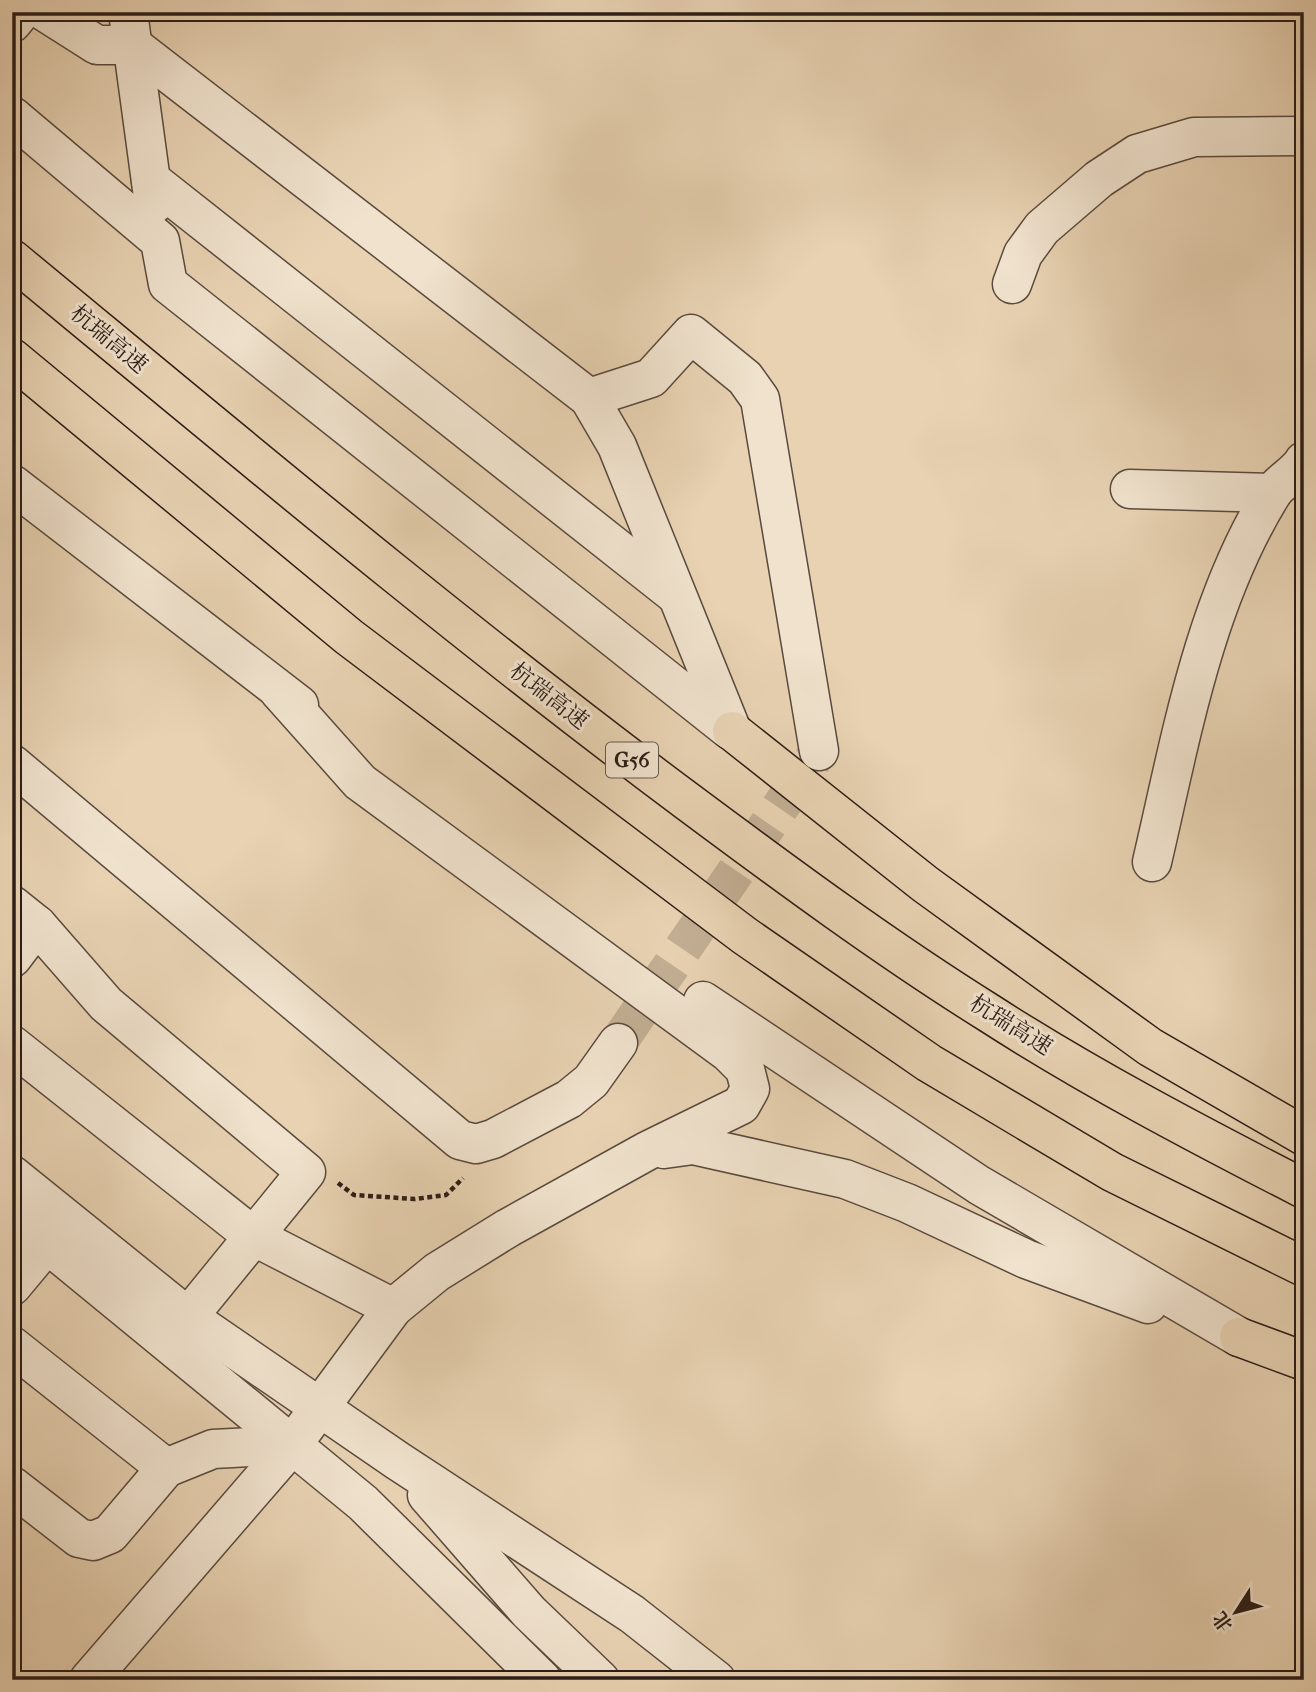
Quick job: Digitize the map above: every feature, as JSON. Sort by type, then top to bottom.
[{"type":"highway","name":"杭瑞高速","points":[[12,258],[405,584],[602,738],[788,876],[988,1013],[1161,1115],[1304,1189]]},
{"type":"highway","points":[[12,358],[349,638],[745,936],[929,1063],[1112,1172],[1304,1267]]},
{"type":"highway","points":[[732,731],[925,884],[1150,1046],[1304,1136]]},
{"type":"highway","points":[[1239,1338],[1304,1361]]},
{"type":"street","points":[[12,23],[21,12]]},
{"type":"street","points":[[45,12],[97,45],[130,29]]},
{"type":"street","points":[[130,29],[168,284],[732,731]]},
{"type":"street","points":[[130,29],[589,398],[617,446],[732,731]]},
{"type":"street","points":[[12,117],[160,241]]},
{"type":"street","points":[[1012,284],[1023,254],[1042,228],[1099,179],[1137,154],[1194,137],[1304,136]]},
{"type":"street","points":[[151,180],[677,597]]},
{"type":"street","points":[[589,398],[651,378],[691,334],[745,377],[760,399],[819,751]]},
{"type":"street","points":[[1152,862],[1197,670],[1216,614],[1272,493],[1300,468],[1304,461]]},
{"type":"street","points":[[12,484],[279,691],[740,1027],[979,1185],[1239,1338]]},
{"type":"street","points":[[1130,489],[1272,493]]},
{"type":"street","points":[[89,1680],[292,1445],[393,1308],[438,1272],[508,1228],[647,1151],[741,1105],[750,1089],[745,1069],[729,1053],[360,782],[279,691]]},
{"type":"street","points":[[12,764],[460,1140],[476,1143],[494,1139],[569,1099],[591,1081],[618,1043]]},
{"type":"street","points":[[12,958],[25,915]]},
{"type":"street","points":[[25,915],[106,1004],[306,1172],[188,1317]]},
{"type":"street","points":[[12,1045],[253,1236],[393,1308]]},
{"type":"street","points":[[647,1151],[693,1145],[845,1179],[907,1203],[1026,1259],[1239,1338]]},
{"type":"street","points":[[12,1175],[188,1317],[320,1409],[632,1614],[716,1680]]},
{"type":"street","points":[[12,1215],[363,1503],[542,1680]]},
{"type":"street","points":[[12,1286],[47,1244]]},
{"type":"street","points":[[12,1346],[166,1468]]},
{"type":"street","points":[[12,1486],[79,1538],[93,1541],[110,1534],[166,1468],[213,1450],[292,1445]]},
{"type":"street","points":[[398,1461],[529,1612],[600,1680]]},
{"type":"path","points":[[306,1172],[314,1165],[354,1195],[415,1199],[446,1195],[464,1181],[461,1174]]},
{"type":"tunnel","points":[[618,1043],[816,755]]}]
